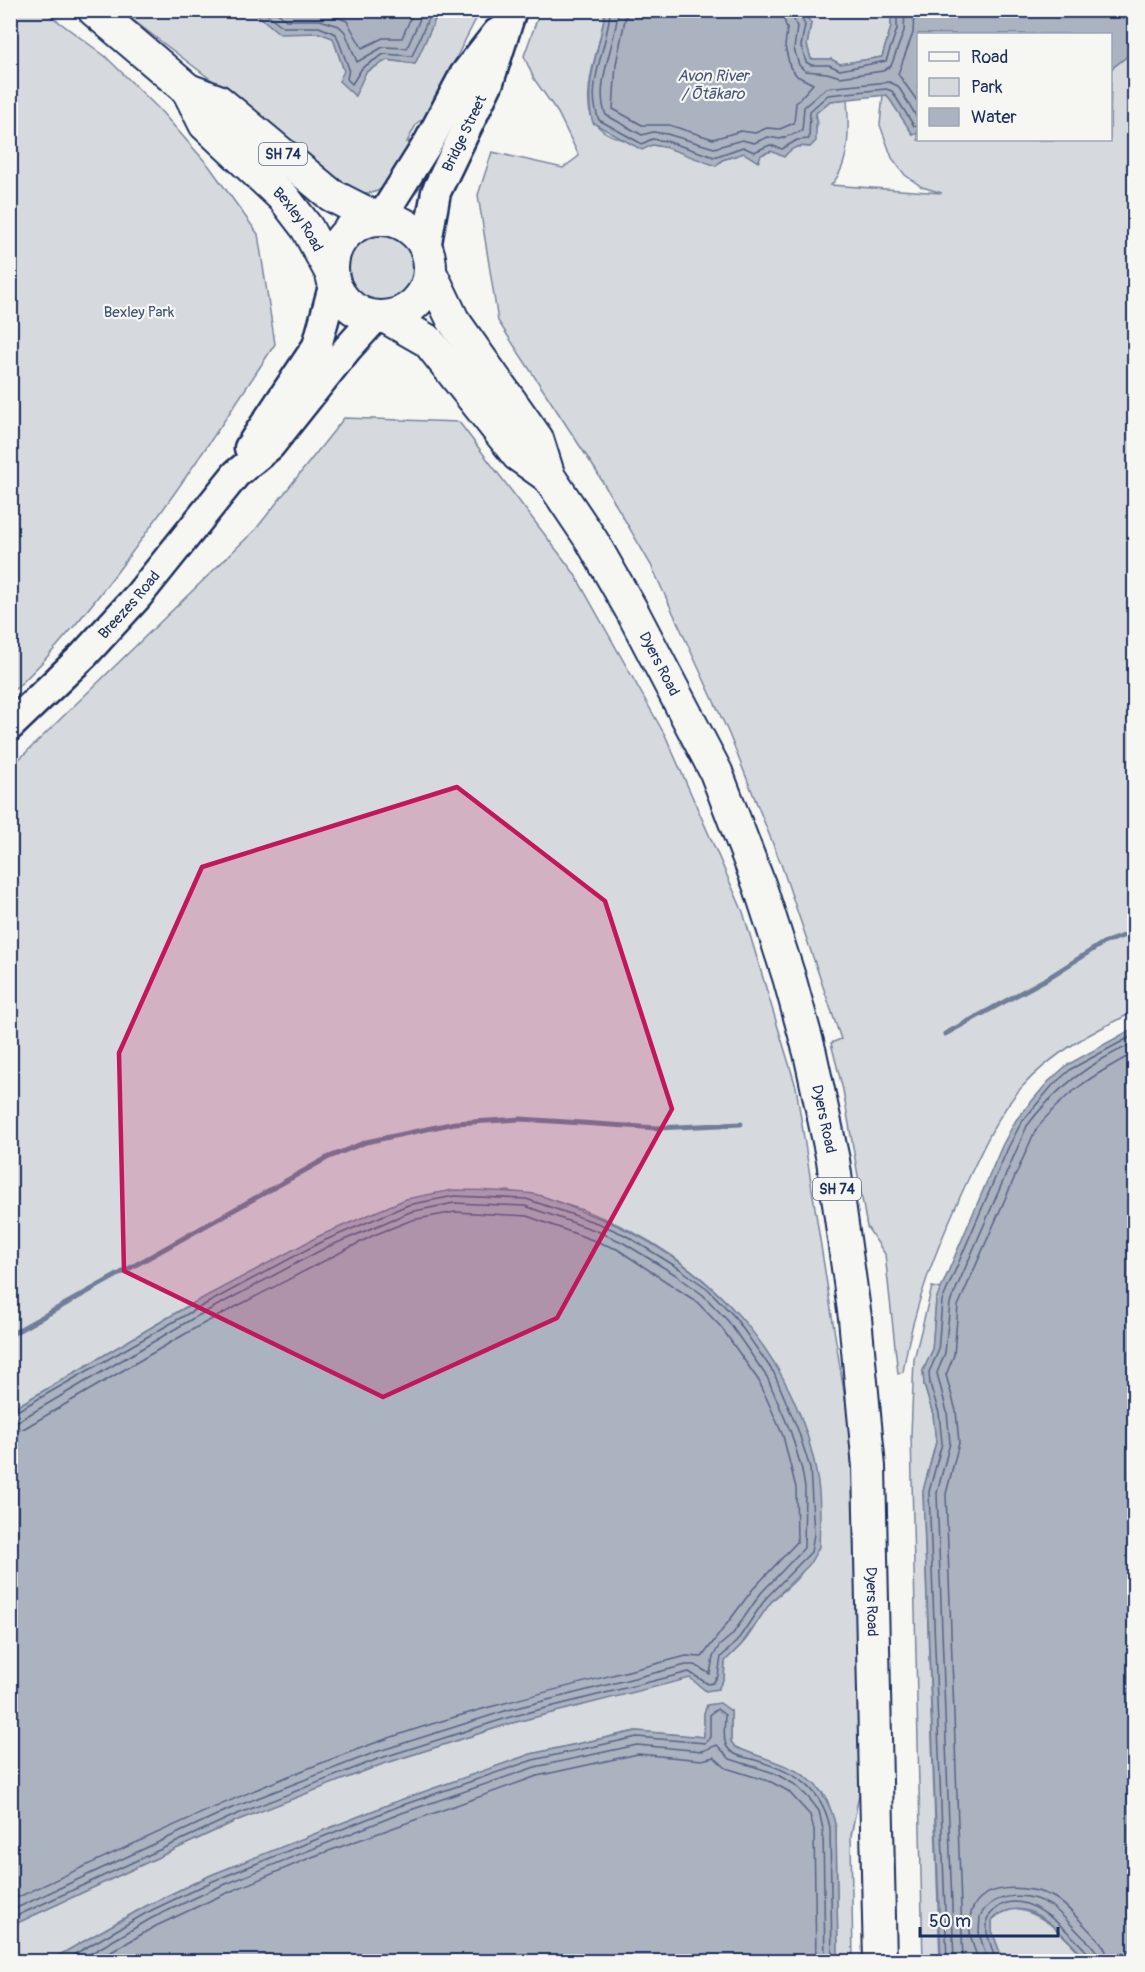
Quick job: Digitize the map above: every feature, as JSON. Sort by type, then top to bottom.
[{"type":"highway","name":"Bexley Road","points":[[94,10],[188,90],[218,101],[332,195],[380,218]]},
{"type":"highway","name":"Bexley Road","points":[[188,90],[205,124],[284,198],[307,228],[333,279]]},
{"type":"highway","name":"SH 74","points":[[380,218],[393,220],[413,230],[428,260]]},
{"type":"highway","points":[[333,279],[334,254],[343,236],[359,224],[380,218]]},
{"type":"highway","points":[[381,317],[398,315],[417,302],[423,293],[428,260]]},
{"type":"highway","name":"Dyers Road","points":[[428,260],[453,320],[537,440],[549,477],[591,541],[632,611],[716,772],[760,887],[786,966],[823,1107],[855,1318],[869,1467],[880,1962]]},
{"type":"highway","name":"SH 74","points":[[333,279],[350,306],[381,317]]},
{"type":"highway","name":"Dyers Road","points":[[381,317],[428,341],[518,455],[549,477]]},
{"type":"main road","name":"Bridge Street","points":[[380,218],[428,143],[464,75],[510,15]]},
{"type":"main road","name":"Bridge Street","points":[[428,260],[436,192],[489,82],[510,15]]},
{"type":"main road","name":"Breezes Road","points":[[236,474],[254,436],[313,353],[322,332],[333,279]]},
{"type":"main road","name":"Breezes Road","points":[[10,726],[84,655],[138,596],[236,474],[270,446],[347,349],[381,317]]},
{"type":"highlighted area","points":[[457,787],[605,901],[672,1109],[557,1318],[383,1397],[124,1271],[119,1053],[202,867]]},
{"type":"green space","name":"Bexley Park","points":[[10,11],[44,11],[105,56],[159,109],[209,166],[258,234],[275,344],[204,451],[130,555],[59,644],[11,693]]},
{"type":"green space","points":[[121,11],[253,11],[280,33],[319,33],[333,38],[344,71],[366,72],[387,60],[415,64],[439,11],[480,11],[426,117],[417,123],[407,142],[416,139],[401,166],[387,184],[370,193],[358,192],[333,179],[293,142]]},
{"type":"green space","points":[[540,11],[605,11],[592,70],[589,106],[592,118],[598,127],[607,133],[630,141],[677,150],[716,166],[722,160],[744,153],[759,161],[760,155],[771,151],[792,147],[810,147],[818,123],[816,113],[830,101],[847,99],[848,133],[845,156],[838,176],[831,185],[942,193],[922,187],[905,175],[892,158],[880,125],[883,95],[887,95],[913,134],[917,133],[917,141],[1112,141],[1112,68],[1134,51],[1134,1012],[1088,1035],[1046,1064],[1021,1088],[1004,1111],[977,1160],[936,1254],[913,1324],[903,1372],[898,1374],[885,1254],[867,1227],[843,1090],[831,1043],[841,1039],[781,864],[729,734],[651,565],[595,469],[498,321],[478,195],[492,152],[563,168],[579,156],[558,113],[534,79],[524,56]]},
{"type":"green space","points":[[802,11],[891,11],[891,27],[882,57],[840,64],[831,59],[811,59],[807,45],[811,23]]},
{"type":"green space","points":[[374,233],[388,233],[401,239],[410,248],[416,261],[414,281],[406,293],[388,303],[374,303],[361,297],[352,288],[346,275],[346,261],[352,248],[361,239]]},
{"type":"green space","points":[[344,418],[459,422],[574,573],[666,737],[743,912],[796,1087],[848,1418],[858,1549],[864,1769],[851,1836],[853,1961],[838,1961],[836,1828],[826,1796],[801,1773],[735,1747],[731,1742],[731,1711],[704,1713],[704,1737],[635,1731],[531,1754],[395,1802],[211,1875],[146,1906],[49,1961],[11,1961],[10,1926],[238,1820],[380,1765],[512,1723],[690,1677],[706,1691],[724,1678],[725,1661],[746,1640],[768,1605],[799,1576],[805,1563],[817,1493],[815,1469],[807,1440],[788,1391],[762,1346],[731,1307],[694,1272],[652,1243],[607,1220],[558,1202],[507,1191],[186,1307],[11,1410],[11,767],[256,529]]},
{"type":"green space","points":[[932,1287],[941,1289],[936,1300],[932,1351],[923,1371],[924,1385],[933,1414],[936,1442],[923,1491],[940,1961],[923,1962],[911,1435],[914,1359]]},
{"type":"green space","points":[[1013,1909],[1036,1915],[1045,1921],[1088,1961],[1003,1961],[992,1931],[992,1920],[999,1914]]},
{"type":"water","points":[[253,11],[439,11],[415,64],[387,60],[366,72],[355,96],[339,81],[344,71],[333,38],[319,33],[280,34]]},
{"type":"water","name":"Avon River / Ōtākaro","points":[[605,11],[802,11],[811,23],[807,45],[811,59],[831,59],[840,64],[882,57],[891,27],[891,11],[1134,11],[1134,51],[1112,68],[1112,33],[917,33],[917,133],[913,135],[887,95],[830,101],[816,113],[816,141],[810,147],[796,148],[784,157],[771,151],[761,155],[758,162],[744,153],[722,160],[716,166],[665,147],[652,145],[642,150],[593,123],[590,109],[591,80]]},
{"type":"water","points":[[1134,1028],[1134,1961],[1088,1961],[1044,1919],[1032,1912],[1019,1909],[1005,1911],[992,1920],[992,1931],[1003,1961],[941,1961],[923,1491],[936,1442],[933,1414],[924,1385],[923,1371],[932,1351],[936,1300],[1002,1146],[1016,1120],[1048,1082],[1067,1065]]},
{"type":"water","points":[[453,1190],[533,1194],[629,1231],[670,1255],[707,1283],[740,1316],[768,1353],[791,1393],[808,1437],[820,1499],[819,1547],[809,1565],[771,1602],[741,1645],[725,1661],[724,1678],[718,1689],[706,1691],[690,1678],[512,1723],[380,1765],[238,1820],[11,1926],[11,1410],[186,1307],[319,1236],[406,1199]]},
{"type":"water","points":[[720,1703],[731,1711],[731,1742],[735,1747],[799,1772],[822,1793],[830,1808],[836,1828],[838,1961],[49,1961],[146,1906],[211,1875],[395,1802],[531,1754],[637,1731],[704,1737],[704,1713],[707,1705]]},
{"type":"waterway","points":[[945,1034],[1048,978],[1103,943],[1134,932]]},
{"type":"waterway","points":[[10,1335],[327,1158],[366,1142],[455,1123],[521,1119],[657,1128],[741,1124]]}]
